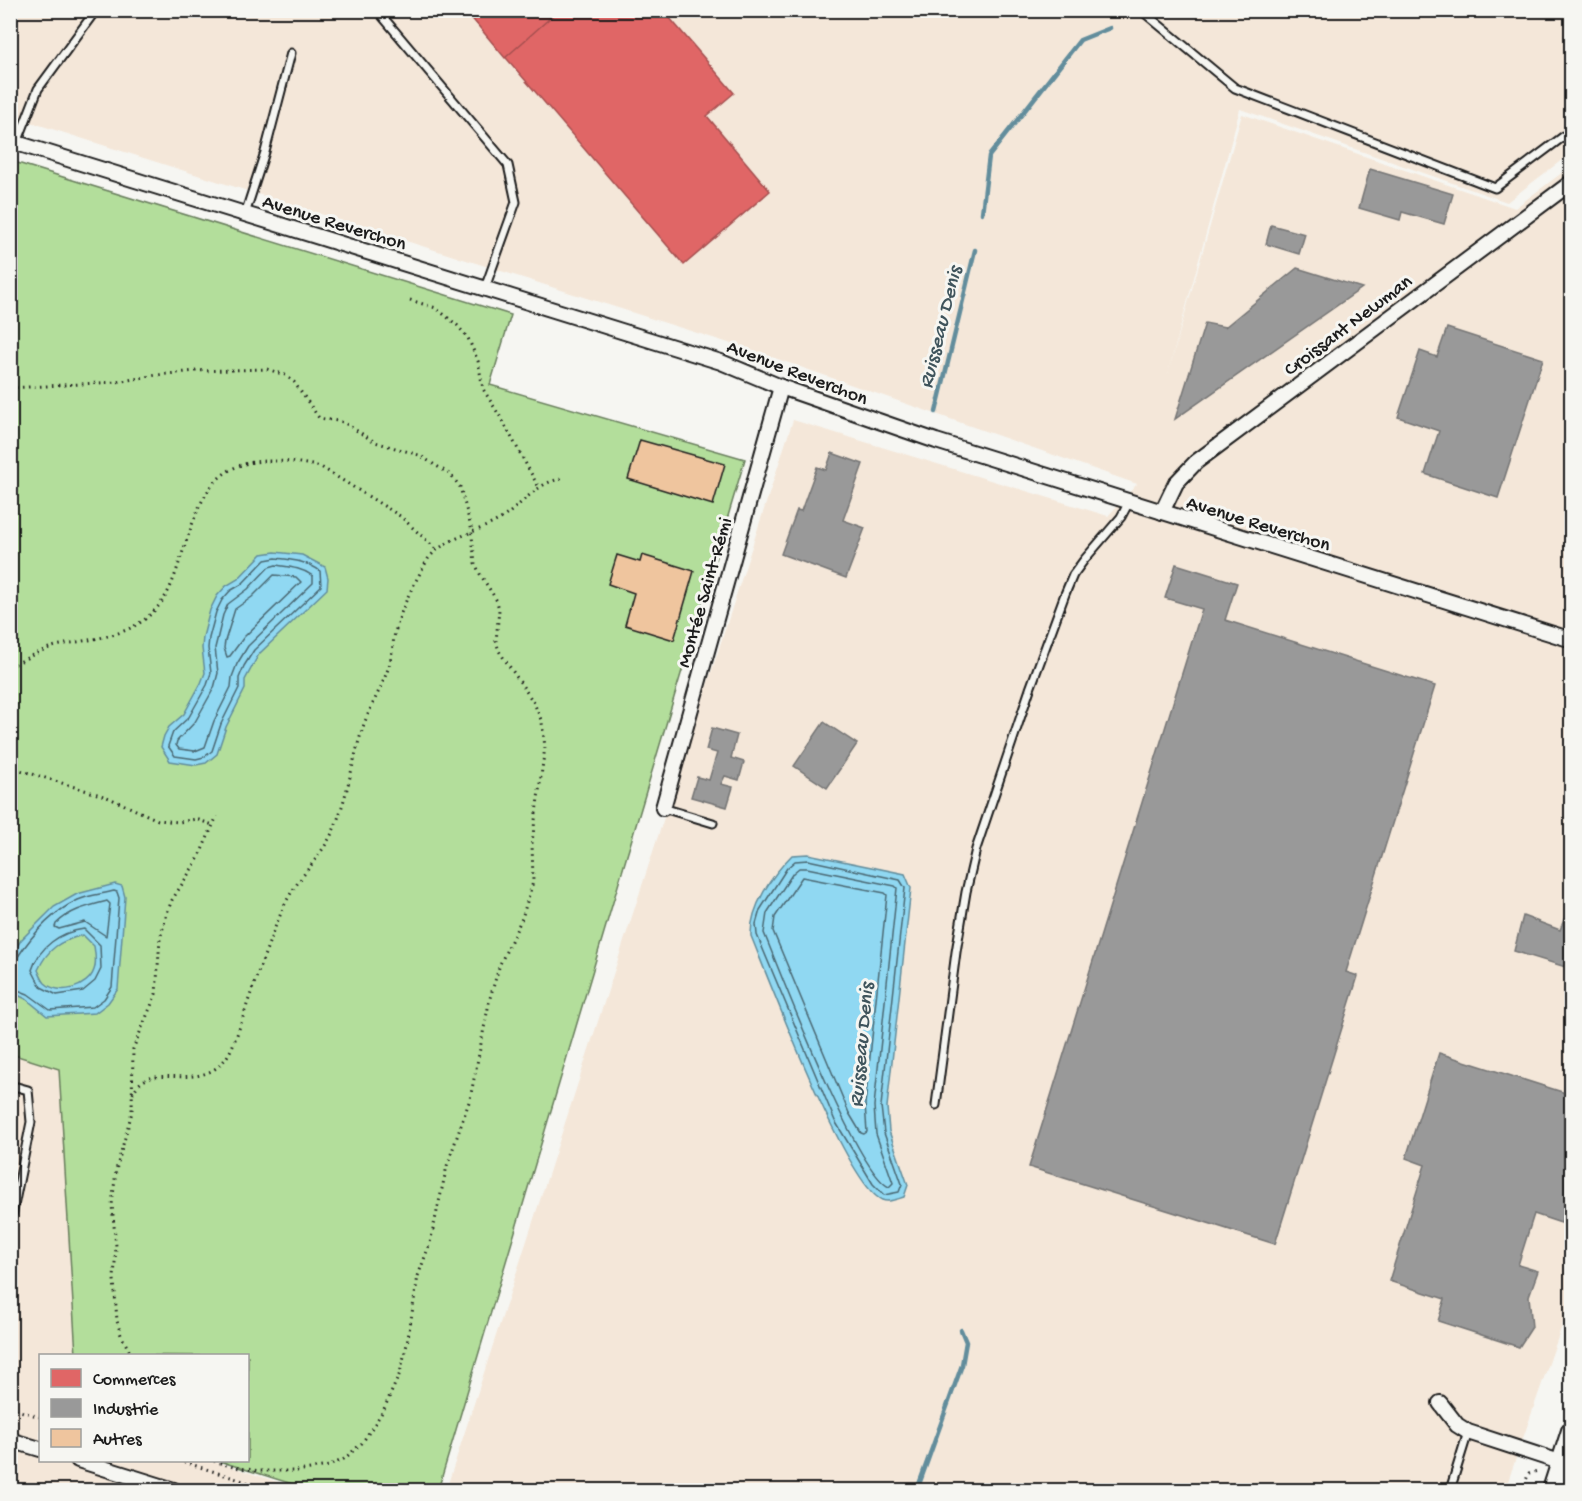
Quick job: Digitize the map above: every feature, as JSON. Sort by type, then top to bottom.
[{"type":"main road","points":[[1553,1491],[1567,1464],[1572,1431]]},
{"type":"street","name":"Avenue Reverchon","points":[[14,142],[721,362],[781,387],[936,441],[1572,640]]},
{"type":"street","name":"Croissant Newman","points":[[1162,512],[1176,483],[1196,462],[1572,182]]},
{"type":"street","name":"Montée Saint-Rémi","points":[[663,807],[781,387]]},
{"type":"street","points":[[1440,1403],[1457,1425],[1467,1432],[1567,1464]]},
{"type":"street","points":[[10,1440],[39,1449]]},
{"type":"street","points":[[81,1462],[174,1491]]},
{"type":"lane","points":[[14,142],[38,89],[96,10]]},
{"type":"lane","points":[[377,10],[508,165],[516,202],[485,288]]},
{"type":"lane","points":[[1141,10],[1235,88],[1495,188],[1572,130]]},
{"type":"lane","points":[[245,214],[265,152],[291,53]]},
{"type":"lane","points":[[936,1105],[956,952],[976,849],[1065,594],[1079,567],[1121,518],[1129,502]]},
{"type":"lane","points":[[663,807],[713,823]]},
{"type":"lane","points":[[10,1085],[28,1090],[31,1122],[10,1226]]},
{"type":"lane","points":[[1450,1491],[1467,1432]]},
{"type":"path","points":[[410,300],[436,308],[457,325],[468,339],[478,361],[483,389],[539,488]]},
{"type":"path","points":[[10,388],[116,382],[175,373],[267,369],[276,371],[294,382],[319,418],[344,422],[375,442],[419,455],[451,475],[460,487],[472,531],[475,563],[497,601],[499,610],[496,641],[499,651],[534,702],[542,722],[544,747],[532,842],[532,882],[522,918],[500,964],[490,998],[470,1100],[441,1186],[436,1219],[427,1254],[418,1276],[412,1319],[400,1373],[383,1412],[370,1433],[354,1451],[336,1463],[310,1470],[272,1472],[246,1470],[215,1462]]},
{"type":"path","points":[[10,667],[56,646],[84,642],[121,632],[154,611],[175,578],[204,499],[222,474],[241,464],[273,461],[321,467],[400,516],[436,549]]},
{"type":"path","points":[[133,1094],[139,1082],[146,1077],[206,1074],[226,1059],[233,1046],[285,904],[303,873],[328,842],[337,822],[362,729],[389,668],[399,618],[421,573],[436,549],[506,515],[549,482],[563,479]]},
{"type":"path","points":[[11,769],[107,797],[158,820],[179,822],[196,819],[214,825]]},
{"type":"path","points":[[131,1354],[117,1321],[114,1279],[116,1246],[112,1205],[114,1180],[130,1124],[133,1049],[156,994],[163,923],[172,900],[198,860],[217,816]]},
{"type":"path","points":[[10,1408],[39,1417]]},
{"type":"path","points":[[181,1462],[271,1491]]},
{"type":"path","points":[[1522,1491],[1528,1473]]},
{"type":"shaded area","points":[[11,11],[1571,11],[1571,153],[1507,202],[1240,109],[1168,373],[1242,114],[1515,208],[1571,166],[1572,1297],[1505,1490],[446,1490],[793,420],[1108,516],[1137,484],[754,351],[11,116]]},
{"type":"shaded area","points":[[10,1054],[59,1069],[76,1354],[39,1354],[39,1462],[217,1462],[302,1490],[11,1490]]},
{"type":"green space","points":[[11,161],[511,315],[490,385],[745,459],[438,1490],[311,1490],[222,1462],[249,1462],[249,1354],[76,1354],[59,1069],[11,1054]]},
{"type":"water","points":[[275,552],[302,555],[325,567],[328,578],[327,589],[259,654],[245,680],[245,689],[226,727],[217,754],[206,763],[196,765],[170,761],[161,747],[164,736],[169,727],[184,714],[205,673],[203,637],[210,610],[217,596],[226,586],[238,579],[262,554]]},
{"type":"water","points":[[808,854],[905,874],[911,888],[887,1107],[889,1131],[908,1185],[904,1197],[893,1200],[882,1200],[867,1186],[849,1159],[810,1079],[751,936],[754,914],[770,882],[792,855]]},
{"type":"water","points":[[115,884],[122,886],[125,897],[118,989],[108,1003],[95,1013],[47,1016],[26,999],[11,992],[11,957],[21,940],[54,907],[77,894]],"holes":[[[83,935],[94,946],[95,967],[86,981],[65,989],[51,987],[44,982],[38,970],[46,956],[56,946]]]},
{"type":"building: Commerces","points":[[465,10],[663,10],[734,93],[707,116],[770,191],[684,265]]},
{"type":"building: Commerces","points":[[465,10],[559,10],[505,58]]},
{"type":"building: Industrie","points":[[1370,169],[1453,194],[1444,224],[1402,212],[1400,220],[1359,208]]},
{"type":"building: Industrie","points":[[1271,225],[1305,234],[1299,254],[1266,244]]},
{"type":"building: Industrie","points":[[1297,268],[1362,288],[1175,419],[1205,323],[1225,327]]},
{"type":"building: Industrie","points":[[1447,328],[1543,359],[1498,498],[1425,474],[1439,431],[1398,417],[1420,351],[1437,357]]},
{"type":"building: Industrie","points":[[832,453],[863,464],[843,520],[865,528],[846,578],[781,554],[797,510],[801,511],[817,467],[826,470]]},
{"type":"building: Industrie","points":[[1176,564],[1237,583],[1225,620],[1435,686],[1346,972],[1358,976],[1275,1244],[1029,1167],[1202,609],[1165,598]]},
{"type":"building: Industrie","points":[[824,722],[857,744],[827,788],[794,766]]},
{"type":"building: Industrie","points":[[712,728],[737,735],[731,758],[744,762],[739,780],[725,776],[721,784],[733,787],[727,807],[691,797],[697,777],[709,780],[717,753],[706,750]]},
{"type":"building: Industrie","points":[[1572,899],[1572,969],[1514,951],[1523,916],[1560,930]]},
{"type":"building: Industrie","points":[[1439,1053],[1572,1095],[1572,1190],[1561,1223],[1534,1214],[1518,1265],[1538,1271],[1529,1296],[1532,1327],[1519,1347],[1438,1321],[1445,1299],[1389,1281],[1425,1165],[1406,1158]]},
{"type":"building: Autres","points":[[640,440],[725,464],[713,505],[628,479]]},
{"type":"building: Autres","points":[[617,555],[640,562],[642,555],[694,571],[674,640],[625,625],[634,593],[608,584]]},
{"type":"waterway","name":"Ruisseau Denis","points":[[982,213],[989,156],[1080,40],[1110,28]]},
{"type":"waterway","name":"Ruisseau Denis","points":[[936,412],[975,250]]},
{"type":"waterway","name":"Ruisseau Denis","points":[[917,1490],[962,1365],[966,1342],[961,1330]]}]
